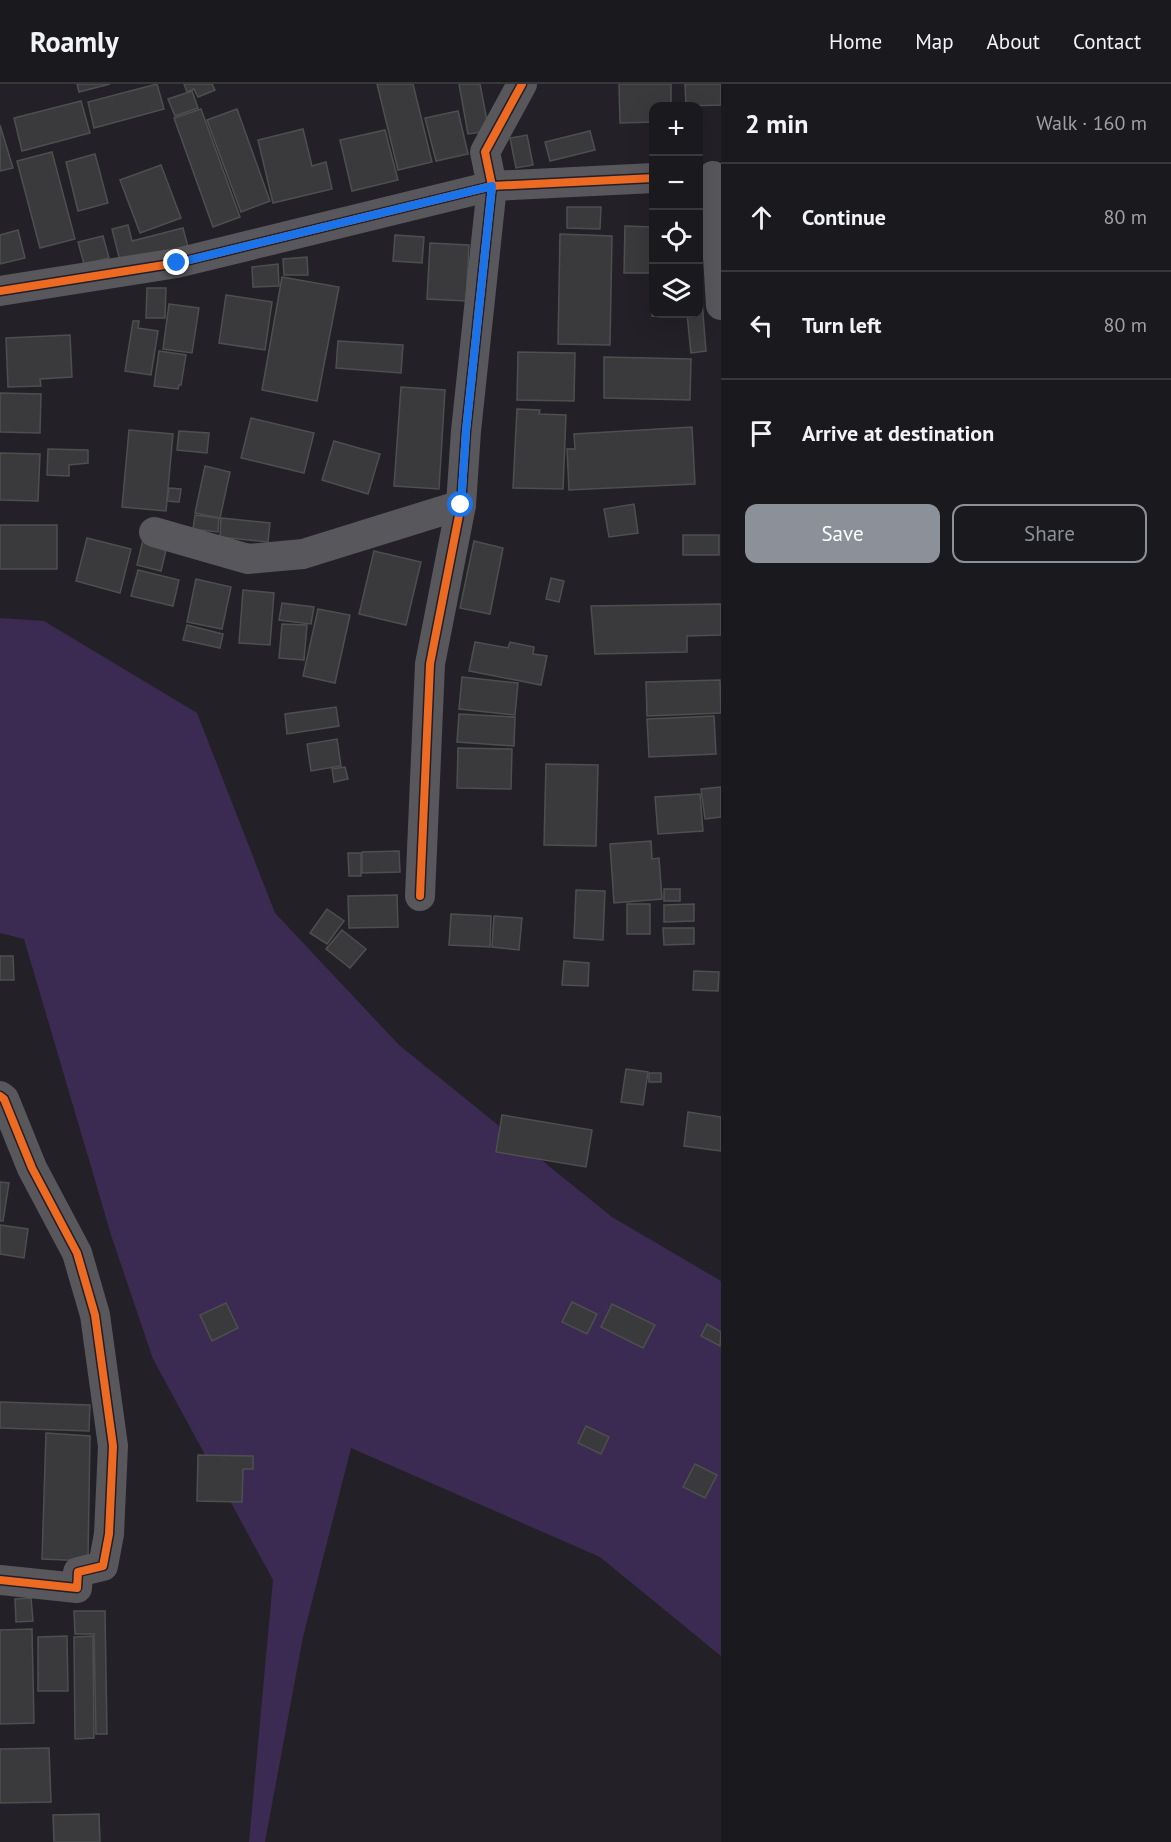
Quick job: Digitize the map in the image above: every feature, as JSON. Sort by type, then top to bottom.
[{"type":"street","points":[[420,896],[430,664],[461,505],[466,431],[492,186],[485,152],[522,84]]},
{"type":"street","points":[[711,176],[721,305]]},
{"type":"street","points":[[0,291],[177,263],[492,186],[649,178]]},
{"type":"street","points":[[154,532],[248,559],[292,555],[383,532],[461,505]]},
{"type":"street","points":[[0,1096],[4,1099],[32,1168],[77,1253],[95,1315],[113,1446],[109,1534],[103,1566],[78,1572],[77,1588],[0,1580]]},
{"type":"shaded area","points":[[0,618],[44,621],[197,713],[275,913],[399,1045],[612,1217],[721,1281],[721,1656],[600,1557],[351,1448],[303,1637],[265,1842],[249,1842],[273,1580],[153,1359],[112,1238],[24,939],[0,933]]},
{"type":"building","points":[[77,84],[110,84],[79,92]]},
{"type":"building","points":[[157,84],[164,109],[94,128],[88,102]]},
{"type":"building","points":[[184,84],[212,84],[215,90],[198,97],[194,89],[187,92]]},
{"type":"building","points":[[377,84],[413,84],[432,162],[398,170]]},
{"type":"building","points":[[459,84],[480,84],[489,131],[468,134]]},
{"type":"building","points":[[619,84],[671,84],[671,102],[649,102],[649,122],[620,123]]},
{"type":"building","points":[[685,84],[721,84],[721,105],[703,106],[703,102],[686,102]]},
{"type":"building","points":[[192,91],[198,108],[175,116],[168,99]]},
{"type":"building","points":[[81,101],[90,133],[22,151],[14,118]]},
{"type":"building","points":[[201,109],[240,217],[213,227],[174,118]]},
{"type":"building","points":[[237,109],[270,201],[241,212],[207,120]]},
{"type":"building","points":[[458,111],[468,154],[436,161],[425,118]]},
{"type":"building","points":[[0,125],[13,168],[0,171]]},
{"type":"building","points":[[303,129],[312,166],[326,162],[332,189],[273,203],[258,140]]},
{"type":"building","points":[[385,130],[398,180],[352,191],[340,140]]},
{"type":"building","points":[[590,131],[595,150],[550,161],[545,142]]},
{"type":"building","points":[[527,135],[533,165],[516,168],[510,138]]},
{"type":"building","points":[[52,152],[75,239],[40,248],[17,161]]},
{"type":"building","points":[[95,154],[108,203],[78,211],[66,162]]},
{"type":"building","points":[[161,165],[181,218],[140,233],[120,180]]},
{"type":"building","points":[[567,207],[601,207],[600,229],[567,228]]},
{"type":"building","points":[[128,225],[132,241],[183,228],[188,247],[121,265],[112,229]]},
{"type":"building","points":[[625,226],[649,227],[649,273],[624,273]]},
{"type":"building","points":[[18,230],[25,258],[0,264],[0,235]]},
{"type":"building","points":[[560,234],[612,236],[610,345],[558,344]]},
{"type":"building","points":[[395,235],[424,237],[422,263],[393,261]]},
{"type":"building","points":[[103,236],[109,258],[84,264],[78,242]]},
{"type":"building","points":[[430,243],[469,245],[466,301],[427,299]]},
{"type":"building","points":[[307,257],[308,275],[284,275],[283,259]]},
{"type":"building","points":[[278,264],[279,286],[253,287],[252,267]]},
{"type":"building","points":[[282,277],[339,287],[317,401],[262,390]]},
{"type":"building","points":[[147,288],[166,288],[165,318],[146,318]]},
{"type":"building","points":[[226,295],[272,302],[265,350],[219,343]]},
{"type":"building","points":[[169,304],[199,308],[192,353],[163,349]]},
{"type":"building","points":[[703,313],[706,351],[691,353],[687,318],[703,318]]},
{"type":"building","points":[[133,321],[139,321],[138,328],[158,331],[151,375],[125,371]]},
{"type":"building","points":[[70,335],[72,377],[40,379],[41,386],[8,387],[6,338]]},
{"type":"building","points":[[338,341],[403,345],[401,373],[336,368]]},
{"type":"building","points":[[159,351],[186,355],[181,385],[178,389],[154,386]]},
{"type":"building","points":[[518,352],[575,353],[574,401],[517,400]]},
{"type":"building","points":[[604,357],[691,359],[690,400],[604,398]]},
{"type":"building","points":[[401,387],[445,390],[439,489],[394,486]]},
{"type":"building","points":[[0,393],[41,394],[40,433],[0,432]]},
{"type":"building","points":[[517,409],[540,410],[539,414],[566,415],[563,489],[513,488]]},
{"type":"building","points":[[251,418],[314,433],[304,473],[241,458]]},
{"type":"building","points":[[692,427],[695,484],[569,490],[567,449],[575,449],[574,434]]},
{"type":"building","points":[[129,430],[173,434],[166,511],[122,507]]},
{"type":"building","points":[[179,431],[209,433],[207,453],[177,450]]},
{"type":"building","points":[[334,441],[380,454],[368,494],[322,480]]},
{"type":"building","points":[[48,449],[88,450],[88,463],[69,465],[69,476],[47,475]]},
{"type":"building","points":[[0,453],[40,454],[38,501],[0,500]]},
{"type":"building","points":[[205,466],[230,472],[220,518],[195,513]]},
{"type":"building","points":[[169,488],[181,489],[179,502],[167,501]]},
{"type":"building","points":[[634,504],[638,533],[609,537],[604,509]]},
{"type":"building","points":[[195,515],[219,518],[218,532],[193,529]]},
{"type":"building","points":[[221,518],[270,523],[268,542],[220,537]]},
{"type":"building","points":[[0,525],[57,525],[57,569],[0,569]]},
{"type":"building","points":[[683,535],[719,535],[719,555],[683,555]]},
{"type":"building","points":[[87,538],[131,549],[120,593],[76,581]]},
{"type":"building","points":[[143,540],[167,546],[161,571],[137,565]]},
{"type":"building","points":[[474,541],[503,548],[490,614],[460,608]]},
{"type":"building","points":[[374,551],[421,562],[406,625],[359,614]]},
{"type":"building","points":[[138,570],[179,580],[173,606],[131,596]]},
{"type":"building","points":[[551,578],[564,581],[559,602],[546,599]]},
{"type":"building","points":[[196,579],[231,587],[222,629],[187,622]]},
{"type":"building","points":[[243,590],[274,593],[270,645],[239,643]]},
{"type":"building","points":[[282,603],[314,607],[311,624],[279,620]]},
{"type":"building","points":[[721,604],[721,635],[687,636],[687,652],[595,654],[591,606]]},
{"type":"building","points":[[318,609],[350,615],[335,683],[303,676]]},
{"type":"building","points":[[282,624],[307,625],[304,660],[279,658]]},
{"type":"building","points":[[187,625],[223,634],[220,648],[183,640]]},
{"type":"building","points":[[475,642],[508,648],[510,642],[534,647],[533,654],[547,656],[541,685],[469,671]]},
{"type":"building","points":[[462,677],[518,683],[515,715],[459,709]]},
{"type":"building","points":[[720,680],[721,713],[647,716],[646,682]]},
{"type":"building","points":[[336,707],[339,726],[287,734],[285,714]]},
{"type":"building","points":[[459,714],[515,717],[514,746],[457,742]]},
{"type":"building","points":[[714,716],[716,754],[649,757],[647,719]]},
{"type":"building","points":[[337,739],[341,766],[311,771],[307,744]]},
{"type":"building","points":[[458,748],[512,749],[511,789],[457,788]]},
{"type":"building","points":[[546,764],[598,765],[596,846],[544,845]]},
{"type":"building","points":[[345,767],[348,779],[334,782],[332,769]]},
{"type":"building","points":[[721,787],[721,817],[705,819],[701,789]]},
{"type":"building","points":[[700,794],[703,831],[658,834],[655,797]]},
{"type":"building","points":[[651,841],[652,859],[659,858],[662,899],[614,903],[610,844]]},
{"type":"building","points":[[399,851],[400,872],[362,873],[362,852]]},
{"type":"building","points":[[348,853],[361,853],[361,876],[349,876]]},
{"type":"building","points":[[664,889],[680,889],[680,901],[664,901]]},
{"type":"building","points":[[576,890],[605,891],[603,940],[574,938]]},
{"type":"building","points":[[397,895],[398,927],[349,928],[348,896]]},
{"type":"building","points":[[627,904],[650,904],[650,934],[627,934]]},
{"type":"building","points":[[694,904],[694,921],[664,922],[664,905]]},
{"type":"building","points":[[327,909],[344,921],[327,944],[310,933]]},
{"type":"building","points":[[451,914],[491,916],[490,947],[449,945]]},
{"type":"building","points":[[494,916],[522,918],[519,950],[492,947]]},
{"type":"building","points":[[663,928],[694,928],[694,944],[664,945]]},
{"type":"building","points":[[342,930],[366,949],[350,968],[326,949]]},
{"type":"building","points":[[0,956],[13,956],[14,980],[0,980]]},
{"type":"building","points":[[564,961],[589,963],[588,986],[562,985]]},
{"type":"building","points":[[694,971],[719,972],[718,991],[693,990]]},
{"type":"building","points":[[626,1069],[648,1072],[643,1105],[621,1102]]},
{"type":"building","points":[[649,1073],[661,1073],[661,1082],[649,1082]]},
{"type":"building","points":[[688,1112],[721,1117],[721,1151],[684,1146]]},
{"type":"building","points":[[502,1115],[592,1130],[586,1167],[496,1152]]},
{"type":"building","points":[[0,1182],[9,1183],[3,1221],[0,1221]]},
{"type":"building","points":[[0,1225],[28,1229],[24,1258],[0,1254]]},
{"type":"building","points":[[572,1302],[597,1314],[587,1334],[562,1322]]},
{"type":"building","points":[[226,1303],[238,1328],[212,1341],[200,1315]]},
{"type":"building","points":[[612,1304],[655,1325],[643,1348],[601,1327]]},
{"type":"building","points":[[707,1324],[721,1332],[720,1346],[701,1336]]},
{"type":"building","points":[[0,1402],[90,1405],[89,1431],[0,1428]]},
{"type":"building","points":[[586,1426],[609,1437],[601,1454],[578,1443]]},
{"type":"building","points":[[46,1433],[90,1436],[88,1561],[42,1559]]},
{"type":"building","points":[[198,1455],[253,1456],[253,1469],[243,1469],[242,1502],[197,1501]]},
{"type":"building","points":[[695,1464],[717,1475],[705,1498],[683,1487]]},
{"type":"building","points":[[31,1598],[33,1621],[16,1622],[15,1599]]},
{"type":"building","points":[[74,1611],[105,1611],[107,1734],[96,1734],[94,1634],[75,1634]]},
{"type":"building","points":[[32,1629],[34,1723],[0,1724],[0,1630]]},
{"type":"building","points":[[67,1636],[68,1691],[38,1691],[38,1637]]},
{"type":"building","points":[[93,1636],[94,1738],[75,1739],[74,1637]]},
{"type":"building","points":[[49,1748],[51,1802],[0,1803],[0,1749]]},
{"type":"building","points":[[99,1814],[100,1842],[54,1842],[53,1815]]},
{"type":"cycle path","points":[[420,896],[430,664],[461,505],[466,431],[492,186],[485,152],[522,84]]},
{"type":"cycle path","points":[[0,291],[177,263],[492,186],[649,178]]},
{"type":"cycle path","points":[[0,1096],[4,1099],[32,1168],[77,1253],[95,1315],[113,1446],[109,1534],[103,1566],[78,1572],[77,1588],[0,1580]]},
{"type":"route","points":[[177,263],[492,186],[466,431],[461,505]]}]
